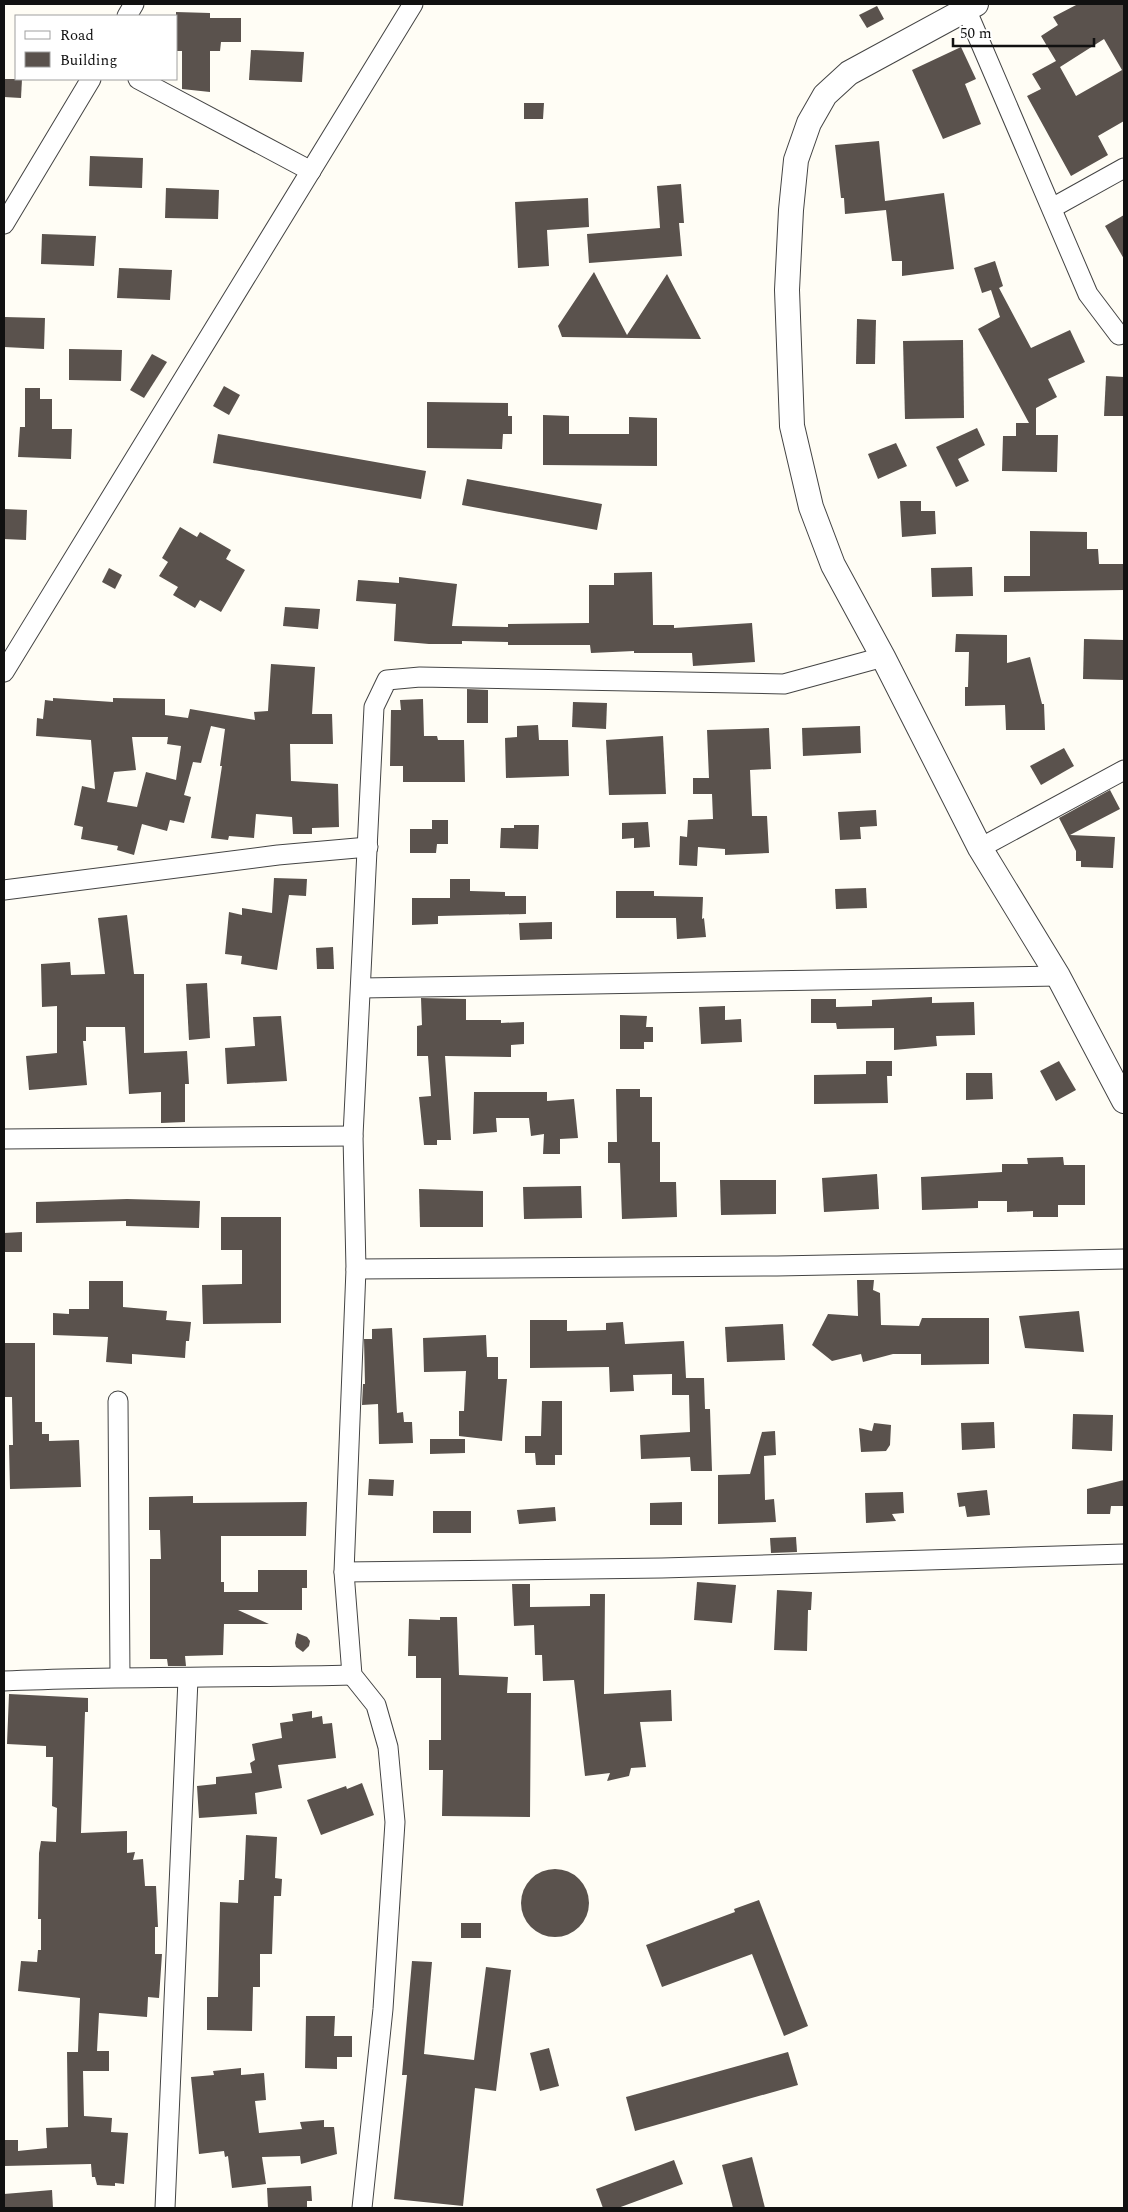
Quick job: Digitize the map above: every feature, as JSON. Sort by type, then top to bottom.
[{"type":"street","points":[[128,15],[134,4]]},
{"type":"street","points":[[4,672],[414,4]]},
{"type":"street","points":[[1119,335],[1088,294],[971,6],[849,73],[825,95],[809,123],[796,160],[787,290],[792,426],[811,507],[833,565],[883,657],[980,848],[1058,976],[1124,1101]]},
{"type":"street","points":[[4,224],[90,80]]},
{"type":"street","points":[[140,80],[311,171]]},
{"type":"street","points":[[1052,208],[1124,168]]},
{"type":"street","points":[[362,2208],[383,2009],[395,1822],[388,1747],[376,1705],[352,1675],[344,1572],[356,1269],[353,1136],[362,988],[374,707],[386,680],[420,677],[784,684],[883,657]]},
{"type":"street","points":[[980,848],[1124,770]]},
{"type":"street","points":[[4,890],[278,856],[368,847]]},
{"type":"street","points":[[362,988],[1058,976]]},
{"type":"street","points":[[4,1139],[353,1136]]},
{"type":"street","points":[[356,1269],[806,1266],[1124,1259]]},
{"type":"street","points":[[118,1402],[120,1676]]},
{"type":"street","points":[[344,1572],[662,1568],[1124,1554]]},
{"type":"street","points":[[4,1681],[120,1676],[188,1679],[352,1675]]},
{"type":"street","points":[[166,2208],[188,1679]]},
{"type":"building","points":[[1078,4],[1124,4],[1124,121],[1098,136],[1108,155],[1071,176],[1027,96],[1041,89],[1032,74],[1056,61],[1041,36],[1058,25],[1053,17]],"holes":[[[1104,39],[1122,70],[1076,96],[1060,67]]]},
{"type":"building","points":[[877,6],[884,19],[867,28],[859,15]]},
{"type":"building","points":[[176,12],[210,13],[210,18],[241,18],[241,42],[221,42],[220,51],[210,51],[210,92],[182,89],[182,51],[178,51],[178,15],[176,15]]},
{"type":"building","points":[[961,47],[976,79],[965,84],[981,124],[943,139],[912,70]]},
{"type":"building","points":[[251,50],[304,52],[302,82],[249,80]]},
{"type":"building","points":[[4,79],[22,80],[21,98],[4,97]]},
{"type":"building","points":[[524,103],[544,103],[543,119],[524,119]]},
{"type":"building","points":[[879,141],[885,201],[944,193],[954,269],[902,276],[902,261],[892,261],[886,210],[845,214],[844,198],[841,198],[835,145]]},
{"type":"building","points":[[90,156],[143,158],[142,188],[89,186]]},
{"type":"building","points":[[681,184],[684,223],[679,223],[682,256],[589,263],[587,234],[660,228],[657,186]]},
{"type":"building","points":[[166,188],[219,190],[218,219],[165,218]]},
{"type":"building","points":[[588,198],[589,227],[547,230],[549,266],[518,268],[515,202]]},
{"type":"building","points":[[1124,215],[1124,259],[1105,226]]},
{"type":"building","points":[[42,234],[96,236],[94,266],[41,264]]},
{"type":"building","points":[[995,261],[1003,286],[999,288],[1031,348],[1070,330],[1085,362],[1048,379],[1057,397],[1036,408],[1036,435],[1058,435],[1057,472],[1002,471],[1003,436],[1016,436],[1016,423],[1029,423],[978,329],[1000,317],[991,290],[982,293],[974,268]]},
{"type":"building","points":[[119,268],[172,270],[170,300],[117,298]]},
{"type":"building","points":[[594,272],[627,335],[667,274],[701,339],[562,337],[558,326]]},
{"type":"building","points":[[4,317],[45,318],[44,349],[4,347]]},
{"type":"building","points":[[857,319],[876,320],[875,364],[856,364]]},
{"type":"building","points":[[963,340],[964,418],[905,419],[903,341]]},
{"type":"building","points":[[69,349],[122,350],[121,381],[69,380]]},
{"type":"building","points":[[152,354],[167,362],[144,398],[130,390]]},
{"type":"building","points":[[1106,376],[1124,377],[1124,416],[1104,416]]},
{"type":"building","points":[[224,386],[240,395],[229,415],[213,406]]},
{"type":"building","points":[[25,388],[40,388],[40,399],[52,399],[52,429],[72,429],[71,459],[18,457],[20,427],[25,427]]},
{"type":"building","points":[[427,402],[508,403],[508,416],[512,416],[512,434],[503,434],[502,449],[427,448]]},
{"type":"building","points":[[543,415],[569,416],[569,434],[629,434],[629,417],[657,418],[657,466],[543,465]]},
{"type":"building","points":[[977,428],[985,445],[958,459],[969,481],[956,487],[936,447]]},
{"type":"building","points":[[218,434],[426,471],[421,499],[213,463]]},
{"type":"building","points":[[896,443],[907,466],[878,479],[868,454]]},
{"type":"building","points":[[467,479],[602,504],[597,530],[462,505]]},
{"type":"building","points":[[900,501],[921,501],[921,511],[935,511],[936,534],[902,537]]},
{"type":"building","points":[[4,509],[27,510],[26,540],[4,539]]},
{"type":"building","points":[[180,527],[197,537],[200,532],[231,550],[226,559],[245,570],[221,612],[200,600],[195,608],[173,595],[178,587],[159,576],[168,562],[162,558]]},
{"type":"building","points":[[1030,531],[1087,532],[1087,549],[1098,549],[1099,564],[1124,564],[1124,590],[1004,592],[1004,576],[1030,576]]},
{"type":"building","points":[[972,567],[973,596],[932,597],[931,568]]},
{"type":"building","points":[[109,568],[122,575],[115,589],[102,582]]},
{"type":"building","points":[[652,572],[653,625],[674,625],[674,628],[752,623],[755,662],[693,666],[692,653],[634,653],[634,651],[591,653],[590,645],[508,645],[508,642],[462,641],[462,644],[429,644],[394,641],[396,604],[356,601],[358,580],[399,583],[399,577],[457,584],[452,626],[508,627],[508,624],[589,623],[589,585],[614,585],[614,573]]},
{"type":"building","points":[[285,607],[320,609],[318,629],[283,626]]},
{"type":"building","points":[[956,634],[1007,635],[1007,663],[1030,657],[1042,704],[1044,704],[1045,730],[1006,730],[1005,705],[965,706],[965,687],[968,687],[969,652],[955,652]]},
{"type":"building","points":[[1084,639],[1124,640],[1124,680],[1083,679]]},
{"type":"building","points":[[271,664],[315,667],[312,714],[332,714],[333,744],[290,744],[291,781],[338,784],[339,827],[312,828],[312,834],[293,834],[292,817],[256,814],[254,838],[229,836],[228,840],[211,838],[222,766],[220,766],[225,729],[211,726],[201,763],[193,762],[184,795],[191,797],[184,823],[170,820],[167,831],[142,824],[134,855],[117,850],[118,846],[81,839],[83,827],[74,825],[82,786],[95,789],[91,740],[36,736],[37,718],[43,719],[45,700],[53,701],[53,698],[113,702],[113,698],[165,699],[165,715],[188,718],[190,709],[255,720],[254,712],[268,711]],"holes":[[[132,737],[168,737],[167,744],[181,746],[176,780],[146,772],[137,807],[107,802],[114,772],[136,770]]]},
{"type":"building","points":[[467,689],[488,690],[488,723],[467,723]]},
{"type":"building","points":[[423,699],[424,736],[437,736],[438,740],[464,740],[465,782],[403,782],[403,766],[390,766],[391,710],[401,710],[400,700]]},
{"type":"building","points":[[573,702],[607,703],[606,729],[572,727]]},
{"type":"building","points":[[538,725],[539,740],[568,740],[569,776],[506,778],[505,738],[517,737],[517,726]]},
{"type":"building","points":[[860,726],[861,753],[803,756],[802,728]]},
{"type":"building","points":[[769,728],[771,769],[750,770],[752,816],[767,816],[769,853],[725,855],[725,849],[698,847],[697,866],[679,865],[680,836],[687,837],[688,820],[713,819],[712,794],[693,794],[693,778],[709,778],[707,730]]},
{"type":"building","points":[[663,736],[666,794],[609,795],[606,740]]},
{"type":"building","points":[[1064,748],[1074,766],[1041,785],[1030,766]]},
{"type":"building","points":[[1110,790],[1120,809],[1070,835],[1115,837],[1113,868],[1081,867],[1081,861],[1076,861],[1076,851],[1059,818]]},
{"type":"building","points":[[876,810],[877,826],[860,827],[861,839],[840,840],[838,812]]},
{"type":"building","points":[[432,820],[448,820],[448,844],[437,844],[436,853],[410,853],[410,829],[432,829]]},
{"type":"building","points":[[648,822],[650,847],[634,848],[634,838],[622,839],[622,823]]},
{"type":"building","points":[[514,825],[539,825],[538,849],[500,848],[501,828],[514,828]]},
{"type":"building","points":[[274,878],[307,879],[306,896],[289,895],[277,970],[241,964],[242,956],[225,954],[229,912],[242,915],[242,908],[272,913]]},
{"type":"building","points":[[450,879],[470,879],[470,891],[505,892],[505,896],[526,896],[526,914],[438,916],[438,924],[412,925],[412,898],[450,898]]},
{"type":"building","points":[[866,888],[867,908],[836,909],[835,889]]},
{"type":"building","points":[[616,891],[654,891],[654,896],[703,897],[702,919],[704,918],[706,937],[677,939],[676,918],[616,918]]},
{"type":"building","points":[[127,915],[134,974],[144,974],[144,1053],[187,1051],[189,1084],[185,1084],[185,1122],[161,1123],[161,1092],[129,1094],[125,1027],[86,1027],[86,1041],[83,1041],[87,1085],[29,1090],[26,1056],[57,1053],[57,1006],[42,1007],[41,964],[70,962],[71,975],[105,974],[98,918]]},
{"type":"building","points":[[552,922],[552,939],[520,940],[519,923]]},
{"type":"building","points":[[333,947],[334,969],[317,969],[316,948]]},
{"type":"building","points":[[207,983],[210,1038],[189,1040],[186,984]]},
{"type":"building","points":[[932,997],[932,1003],[974,1002],[975,1035],[936,1036],[937,1046],[894,1050],[894,1028],[837,1029],[836,1023],[811,1023],[811,999],[836,999],[836,1007],[872,1006],[872,1000]]},
{"type":"building","points":[[421,998],[466,999],[466,1020],[501,1020],[501,1023],[524,1022],[524,1044],[511,1045],[511,1057],[445,1056],[451,1140],[437,1140],[437,1145],[424,1145],[419,1097],[431,1096],[428,1056],[417,1056],[417,1026],[422,1025]]},
{"type":"building","points":[[725,1006],[725,1020],[741,1019],[742,1042],[701,1044],[699,1007]]},
{"type":"building","points":[[620,1015],[647,1016],[646,1027],[653,1027],[653,1042],[644,1042],[644,1049],[620,1049]]},
{"type":"building","points":[[281,1016],[287,1081],[227,1084],[225,1048],[255,1046],[253,1017]]},
{"type":"building","points":[[866,1061],[892,1061],[892,1076],[887,1076],[888,1103],[814,1104],[814,1075],[866,1074]]},
{"type":"building","points":[[1059,1061],[1076,1090],[1056,1101],[1040,1071]]},
{"type":"building","points":[[966,1073],[992,1073],[993,1099],[966,1100]]},
{"type":"building","points":[[616,1089],[640,1089],[640,1097],[652,1097],[652,1142],[660,1142],[660,1182],[676,1182],[677,1217],[622,1219],[620,1163],[608,1163],[608,1142],[617,1142]]},
{"type":"building","points":[[474,1092],[547,1092],[547,1101],[574,1099],[578,1138],[560,1139],[560,1154],[543,1154],[544,1134],[531,1136],[529,1118],[496,1118],[497,1132],[473,1134]]},
{"type":"building","points":[[1063,1157],[1064,1165],[1085,1165],[1085,1205],[1058,1205],[1058,1217],[1033,1217],[1033,1211],[1007,1212],[1007,1201],[978,1201],[978,1208],[922,1210],[921,1177],[1002,1172],[1002,1164],[1028,1164],[1027,1158]]},
{"type":"building","points":[[877,1174],[879,1209],[824,1212],[822,1178]]},
{"type":"building","points":[[720,1180],[776,1180],[776,1214],[721,1215]]},
{"type":"building","points":[[581,1186],[582,1218],[524,1219],[523,1187]]},
{"type":"building","points":[[419,1189],[483,1191],[483,1227],[420,1227]]},
{"type":"building","points":[[127,1199],[200,1201],[199,1228],[126,1226],[126,1221],[36,1223],[36,1202]]},
{"type":"building","points":[[221,1217],[281,1217],[281,1323],[203,1324],[202,1285],[242,1284],[242,1250],[221,1250]]},
{"type":"building","points":[[22,1232],[22,1252],[4,1252],[4,1233]]},
{"type":"building","points":[[857,1280],[874,1280],[873,1290],[880,1293],[881,1325],[919,1326],[922,1318],[989,1318],[989,1364],[921,1365],[921,1354],[893,1354],[863,1362],[861,1354],[832,1361],[812,1345],[828,1314],[858,1316]]},
{"type":"building","points":[[89,1281],[123,1281],[123,1307],[167,1311],[166,1320],[191,1322],[189,1341],[186,1341],[185,1358],[132,1354],[132,1364],[106,1362],[108,1337],[53,1335],[53,1313],[69,1314],[69,1309],[89,1309]]},
{"type":"building","points":[[1079,1311],[1084,1352],[1025,1348],[1019,1316]]},
{"type":"building","points":[[530,1320],[567,1320],[567,1331],[606,1330],[606,1323],[623,1322],[625,1344],[684,1341],[686,1378],[704,1378],[705,1409],[710,1409],[712,1471],[691,1471],[690,1457],[641,1459],[640,1435],[690,1432],[689,1395],[672,1395],[672,1374],[633,1375],[634,1391],[610,1392],[609,1367],[530,1368]]},
{"type":"building","points":[[783,1324],[785,1360],[727,1362],[725,1327]]},
{"type":"building","points":[[392,1328],[397,1413],[403,1412],[404,1422],[412,1422],[413,1443],[379,1444],[378,1404],[362,1405],[363,1384],[365,1384],[364,1339],[372,1339],[372,1329]]},
{"type":"building","points":[[486,1335],[487,1357],[498,1357],[498,1379],[507,1379],[502,1441],[459,1436],[459,1411],[464,1411],[466,1371],[424,1372],[423,1338]]},
{"type":"building","points":[[4,1343],[35,1343],[35,1422],[42,1422],[42,1434],[49,1434],[49,1441],[79,1440],[81,1487],[10,1489],[9,1445],[13,1445],[12,1397],[4,1397]]},
{"type":"building","points":[[542,1401],[562,1401],[562,1455],[555,1455],[555,1465],[536,1465],[535,1453],[525,1453],[525,1436],[541,1436]]},
{"type":"building","points":[[1073,1414],[1113,1415],[1112,1451],[1072,1449]]},
{"type":"building","points":[[994,1422],[995,1448],[962,1450],[961,1423]]},
{"type":"building","points":[[874,1423],[891,1425],[890,1445],[886,1451],[861,1452],[859,1428],[872,1431]]},
{"type":"building","points":[[775,1431],[776,1455],[764,1456],[765,1500],[774,1499],[776,1522],[718,1524],[718,1475],[750,1474],[762,1432]]},
{"type":"building","points":[[430,1439],[465,1439],[465,1453],[430,1454]]},
{"type":"building","points":[[369,1479],[394,1480],[393,1496],[368,1495]]},
{"type":"building","points":[[1124,1480],[1124,1506],[1111,1506],[1110,1514],[1087,1514],[1087,1489]]},
{"type":"building","points":[[987,1490],[990,1515],[967,1517],[965,1506],[959,1507],[957,1493]]},
{"type":"building","points":[[903,1492],[904,1513],[892,1514],[896,1521],[866,1523],[865,1493]]},
{"type":"building","points":[[193,1496],[193,1503],[307,1502],[306,1536],[221,1536],[221,1582],[224,1582],[224,1592],[258,1592],[258,1570],[307,1570],[307,1588],[302,1588],[302,1610],[238,1610],[269,1624],[224,1624],[223,1655],[185,1656],[186,1666],[168,1666],[167,1659],[150,1659],[150,1559],[161,1559],[160,1530],[149,1530],[149,1497]]},
{"type":"building","points":[[682,1502],[682,1525],[650,1525],[650,1503]]},
{"type":"building","points":[[555,1507],[556,1521],[519,1524],[517,1510]]},
{"type":"building","points":[[433,1511],[471,1511],[471,1533],[433,1533]]},
{"type":"building","points":[[796,1537],[797,1552],[771,1553],[770,1538]]},
{"type":"building","points":[[697,1582],[736,1585],[732,1623],[694,1620]]},
{"type":"building","points":[[512,1584],[530,1584],[530,1607],[590,1606],[590,1594],[605,1594],[604,1694],[671,1690],[672,1721],[640,1722],[646,1767],[631,1768],[629,1776],[607,1781],[610,1773],[585,1776],[574,1680],[543,1681],[542,1655],[535,1655],[534,1625],[514,1626]]},
{"type":"building","points":[[777,1590],[812,1592],[811,1610],[808,1610],[807,1651],[774,1650]]},
{"type":"building","points":[[440,1617],[457,1617],[459,1675],[508,1677],[507,1693],[531,1693],[530,1817],[442,1816],[443,1770],[429,1770],[429,1740],[441,1740],[441,1678],[416,1678],[416,1656],[408,1656],[409,1619],[440,1620]]},
{"type":"building","points":[[297,1633],[307,1637],[310,1641],[309,1646],[303,1652],[296,1647]]},
{"type":"building","points":[[9,1694],[88,1698],[88,1712],[85,1712],[81,1833],[127,1831],[127,1853],[135,1852],[133,1860],[143,1859],[145,1886],[156,1886],[158,1927],[155,1927],[155,1954],[162,1954],[159,1998],[148,1997],[147,2017],[99,2013],[97,2051],[109,2051],[109,2071],[83,2071],[84,2116],[112,2118],[111,2132],[128,2133],[124,2184],[115,2183],[115,2186],[97,2185],[95,2177],[92,2177],[91,2164],[4,2166],[4,2140],[18,2140],[18,2151],[47,2148],[46,2128],[68,2127],[67,2052],[78,2052],[80,1998],[18,1991],[21,1961],[37,1962],[38,1950],[41,1950],[41,1919],[38,1919],[39,1853],[41,1841],[56,1842],[57,1808],[52,1806],[53,1757],[46,1757],[46,1746],[7,1744]]},
{"type":"building","points":[[312,1711],[312,1718],[322,1716],[323,1724],[332,1723],[336,1758],[278,1765],[282,1788],[255,1793],[257,1814],[199,1818],[197,1786],[216,1784],[216,1777],[252,1773],[250,1763],[255,1760],[252,1744],[282,1738],[280,1723],[293,1721],[292,1714]]},
{"type":"building","points":[[362,1783],[374,1815],[321,1835],[307,1800],[346,1786],[347,1789]]},
{"type":"building","points":[[246,1835],[277,1837],[275,1878],[282,1879],[281,1896],[274,1896],[272,1954],[260,1954],[260,1987],[253,1987],[252,2031],[207,2030],[207,1997],[218,1997],[220,1902],[238,1903],[239,1880],[244,1880]]},
{"type":"building","points":[[548,1869],[562,1869],[574,1874],[584,1884],[589,1896],[589,1910],[584,1922],[574,1932],[562,1937],[548,1937],[536,1932],[526,1922],[521,1910],[521,1896],[526,1884],[536,1874]]},
{"type":"building","points":[[759,1900],[808,2026],[784,2036],[752,1954],[662,1987],[646,1945],[735,1912],[734,1909]]},
{"type":"building","points":[[461,1923],[481,1923],[481,1938],[461,1938]]},
{"type":"building","points":[[412,1961],[432,1962],[424,2054],[474,2060],[486,1967],[511,1970],[496,2091],[475,2088],[463,2206],[394,2199],[407,2075],[402,2075]]},
{"type":"building","points":[[306,2016],[335,2016],[334,2036],[352,2036],[352,2057],[337,2057],[337,2069],[305,2068]]},
{"type":"building","points":[[549,2048],[559,2086],[540,2091],[530,2053]]},
{"type":"building","points":[[788,2052],[798,2085],[635,2131],[626,2097]]},
{"type":"building","points":[[241,2068],[241,2075],[264,2073],[266,2100],[255,2101],[259,2133],[302,2129],[300,2122],[324,2120],[324,2127],[334,2127],[337,2154],[301,2164],[300,2156],[262,2157],[266,2184],[232,2188],[228,2156],[225,2157],[224,2151],[199,2154],[191,2077],[214,2075],[213,2071]]},
{"type":"building","points":[[752,2157],[765,2208],[733,2208],[722,2165]]},
{"type":"building","points":[[674,2160],[683,2184],[618,2208],[603,2208],[596,2189]]},
{"type":"building","points":[[311,2186],[312,2201],[307,2201],[307,2208],[268,2208],[267,2188]]},
{"type":"building","points":[[52,2190],[53,2208],[4,2208],[4,2194]]}]
